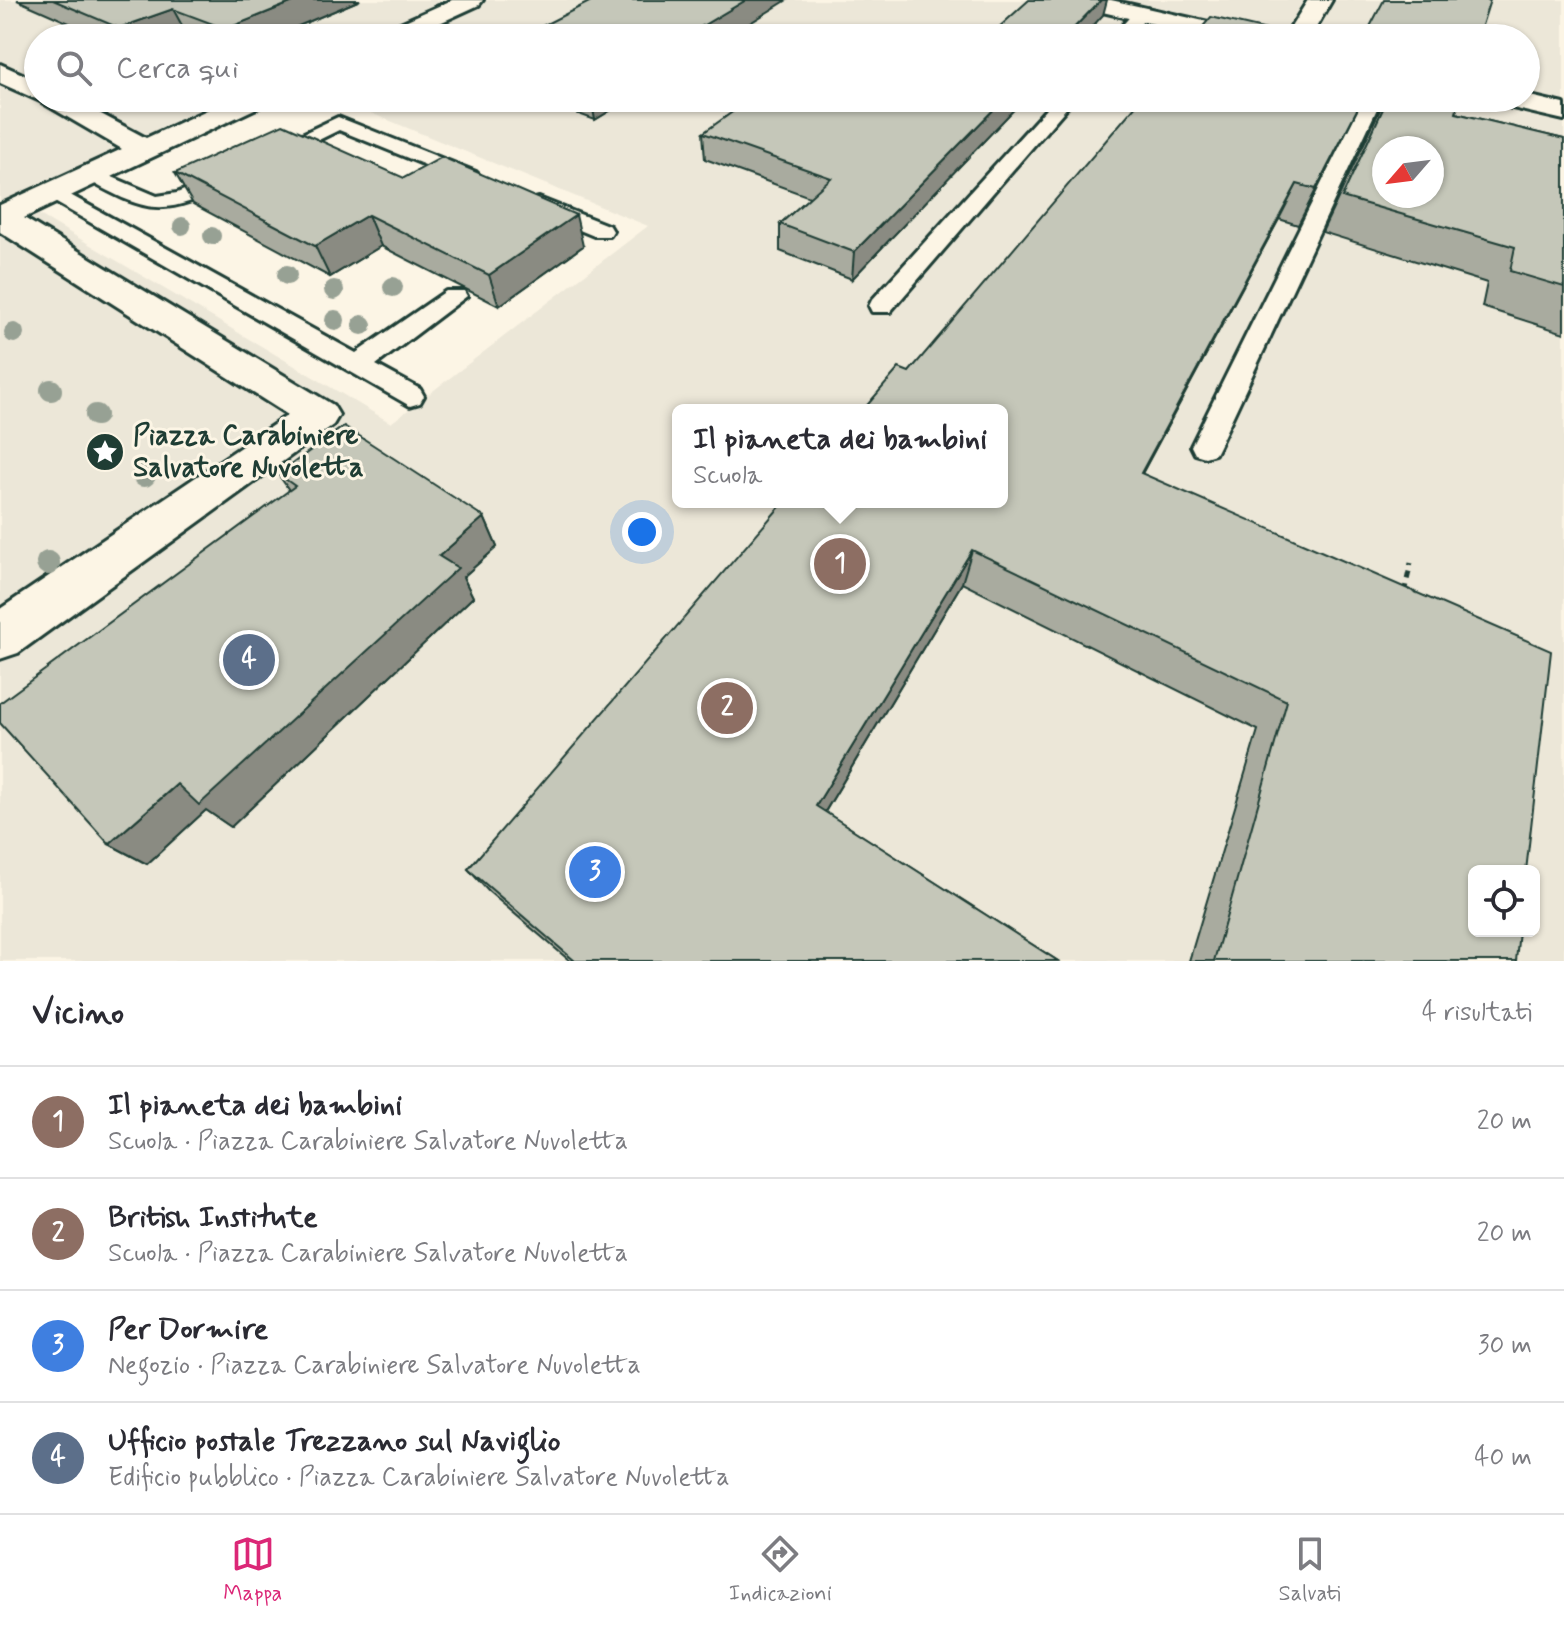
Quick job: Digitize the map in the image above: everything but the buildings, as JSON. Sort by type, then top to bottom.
[{"type":"street","points":[[418,24],[471,0]]},
{"type":"street","points":[[1080,0],[1186,24]]},
{"type":"street","points":[[1305,24],[1320,0]]},
{"type":"street","points":[[0,72],[24,85]]},
{"type":"street","points":[[1540,106],[1564,112]]},
{"type":"street","points":[[76,112],[144,149]]},
{"type":"street","points":[[0,217],[225,112]]},
{"type":"street","points":[[0,217],[318,415],[0,637]]},
{"type":"lane","points":[[1132,24],[1141,14]]},
{"type":"lane","points":[[881,306],[1054,112]]},
{"type":"lane","points":[[1205,446],[1366,112]]},
{"type":"lane","points":[[91,174],[140,201],[161,204],[198,193],[338,123],[485,183]]},
{"type":"lane","points":[[54,192],[410,396]]},
{"type":"lane","points":[[514,195],[602,231]]},
{"type":"lane","points":[[358,365],[455,296]]},
{"type":"path","points":[[1390,591],[1404,597],[1411,563]]},
{"type":"shaded area","points":[[0,0],[1564,0],[1564,961],[0,961]],"holes":[[[24,24],[1540,24],[1540,112],[368,112],[648,226],[391,423],[38,214],[255,112],[24,112]]]},
{"type":"place","name":"Piazza Carabiniere Salvatore Nuvoletta","points":[[105,452]]},
{"type":"place","name":"Il pianeta dei bambini","points":[[840,564]]},
{"type":"place","name":"Ufficio postale Trezzano sul Naviglio","points":[[249,660]]},
{"type":"place","name":"British Institute","points":[[727,708]]},
{"type":"place","name":"Per Dormire","points":[[595,872]]}]
